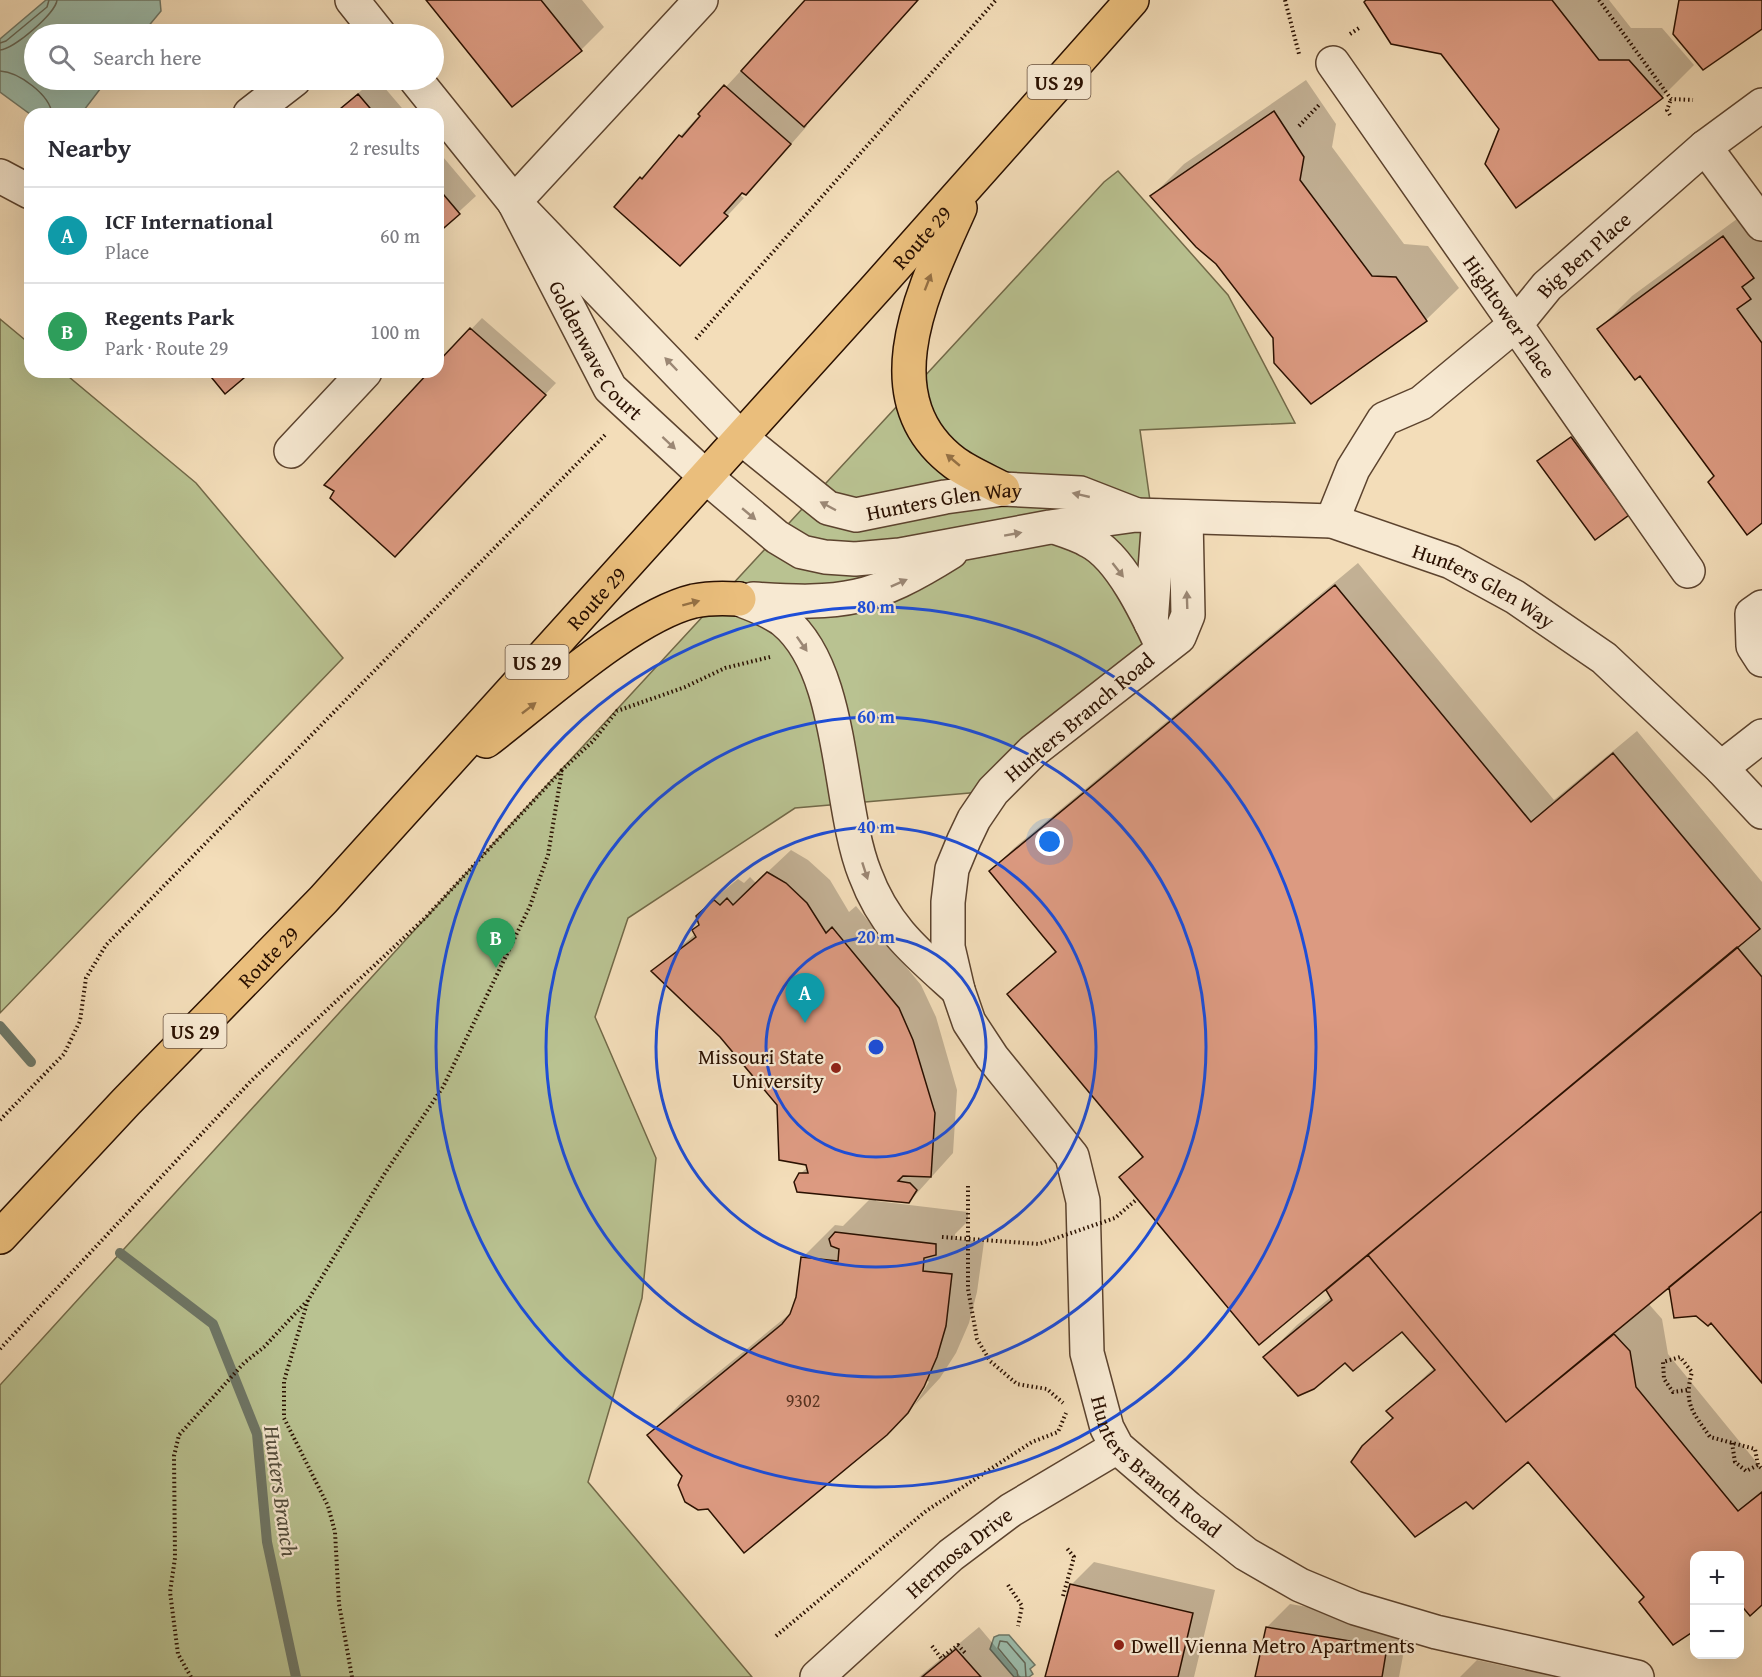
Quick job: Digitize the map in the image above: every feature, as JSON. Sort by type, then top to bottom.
[{"type":"main road","name":"Route 29","points":[[0,1237],[126,1102],[323,900],[1132,0]]},
{"type":"main road","points":[[974,178],[926,285],[909,346],[909,382],[917,415],[933,441],[955,463],[1004,489]]},
{"type":"main road","points":[[416,796],[607,647],[657,615],[693,601],[739,598]]},
{"type":"street","points":[[514,202],[701,0]]},
{"type":"street","name":"Hightower Place","points":[[1317,64],[1516,324],[1688,571]]},
{"type":"street","points":[[258,108],[281,90]]},
{"type":"street","name":"Goldenwave Court","points":[[424,90],[438,108]]},
{"type":"street","name":"Big Ben Place","points":[[1332,521],[1353,468],[1384,419],[1421,403],[1516,324],[1547,286],[1705,147],[1762,105]]},
{"type":"street","name":"Goldenwave Court","points":[[444,115],[514,202],[740,437]]},
{"type":"street","points":[[1705,147],[1762,224]]},
{"type":"street","points":[[0,176],[24,189]]},
{"type":"street","name":"Goldenwave Court","points":[[514,202],[610,388],[705,476]]},
{"type":"street","points":[[291,451],[359,378]]},
{"type":"street","name":"Hunters Glen Way","points":[[740,437],[828,508],[856,515],[945,497],[1004,489],[1080,493],[1160,516]]},
{"type":"street","name":"Hunters Glen Way","points":[[705,476],[777,537],[802,552],[825,557],[855,559],[900,555],[1054,527],[1160,516],[1332,521],[1451,562],[1515,597],[1604,658],[1721,768],[1762,812]]},
{"type":"street","name":"Hunters Branch Road","points":[[1160,516],[1188,615],[1179,637],[1157,636],[993,791],[974,819],[952,869],[948,902],[948,947],[958,990],[969,1022],[992,1057],[1072,1156],[1083,1201],[1087,1353],[1097,1397],[1117,1447],[1246,1554],[1300,1585],[1355,1608],[1436,1632],[1637,1677]]},
{"type":"street","name":"Hunters Branch Road","points":[[1054,527],[1091,542],[1109,558],[1126,580],[1157,636]]},
{"type":"street","name":"Hunters Glen Way","points":[[739,598],[839,601],[870,594],[909,579],[967,542]]},
{"type":"street","name":"Hunters Branch Road","points":[[739,598],[784,621],[803,643],[816,667],[826,697],[864,873],[898,935],[958,990]]},
{"type":"street","points":[[1757,610],[1753,646],[1762,660]]},
{"type":"street","points":[[1721,768],[1762,736]]},
{"type":"street","name":"Hermosa Drive","points":[[817,1677],[951,1556],[1011,1510],[1117,1447]]},
{"type":"path","points":[[724,309],[996,0]]},
{"type":"path","points":[[1285,0],[1317,64]]},
{"type":"path","points":[[1599,0],[1671,99]]},
{"type":"path","points":[[1671,99],[1693,100]]},
{"type":"path","points":[[1670,115],[1667,110],[1671,99]]},
{"type":"path","points":[[0,1120],[64,1054],[80,1021],[86,978],[106,945],[609,431]]},
{"type":"path","points":[[0,1350],[252,1080],[426,918],[562,770],[593,741],[617,711],[685,687],[725,668],[773,656]]},
{"type":"path","points":[[191,1677],[178,1654],[171,1602],[176,1558],[172,1486],[174,1456],[179,1435],[244,1363],[264,1347],[308,1300],[385,1173],[443,1087],[530,906],[548,855],[562,770]]},
{"type":"path","points":[[776,1636],[926,1511],[1032,1442],[1058,1432],[1069,1407],[1047,1389],[1017,1384],[990,1361],[977,1338],[968,1289],[969,1186]]},
{"type":"path","points":[[942,1237],[1039,1244],[1115,1218],[1137,1199]]},
{"type":"path","points":[[308,1300],[284,1381],[284,1418],[328,1506],[335,1532],[339,1604],[352,1677]]},
{"type":"path","points":[[1687,1390],[1673,1392],[1664,1379],[1663,1362],[1680,1357],[1692,1372],[1687,1390],[1689,1405],[1710,1437],[1755,1449],[1758,1465],[1762,1470]]},
{"type":"path","points":[[1732,1443],[1735,1462],[1746,1471],[1758,1465]]},
{"type":"path","points":[[1063,1596],[1074,1557],[1066,1547]]},
{"type":"path","points":[[1008,1585],[1022,1606],[1018,1626]]},
{"type":"path","points":[[932,1646],[941,1658],[958,1645],[966,1654]]},
{"type":"green space","points":[[1118,171],[1228,295],[1295,423],[1140,430],[1153,522],[1188,615],[993,791],[795,808],[628,918],[595,1017],[656,1158],[642,1298],[588,1482],[752,1677],[0,1677],[0,1385],[525,809],[1104,182]]},
{"type":"green space","points":[[0,319],[24,339],[24,378],[70,378],[196,483],[343,658],[0,1013]]},
{"type":"water","points":[[46,0],[160,0],[161,11],[150,24],[24,24],[24,90],[99,90],[86,108],[24,110],[0,92],[0,39]]},
{"type":"water","points":[[1009,1635],[1035,1665],[1030,1669],[1033,1674],[1029,1677],[1014,1677],[990,1649],[994,1637]]},
{"type":"building","points":[[426,0],[541,0],[582,51],[512,107]]},
{"type":"building","points":[[805,0],[918,0],[804,127],[741,71]]},
{"type":"building","points":[[1366,0],[1552,0],[1599,60],[1629,60],[1663,98],[1516,208],[1485,164],[1499,129],[1441,54],[1391,44],[1364,2]]},
{"type":"building","points":[[1679,0],[1762,0],[1762,29],[1703,70],[1673,34]]},
{"type":"building","points":[[724,85],[791,144],[746,195],[742,193],[724,213],[728,216],[680,266],[614,207],[640,177],[642,179],[679,135],[682,137],[700,116],[698,114]]},
{"type":"building","points":[[358,94],[370,108],[341,108]]},
{"type":"building","points":[[1274,111],[1304,157],[1300,180],[1372,276],[1396,277],[1427,321],[1311,404],[1274,363],[1273,338],[1216,264],[1196,247],[1150,196]]},
{"type":"building","points":[[444,195],[460,214],[444,228]]},
{"type":"building","points":[[1723,236],[1754,278],[1742,287],[1751,299],[1737,309],[1762,343],[1762,523],[1747,535],[1708,482],[1714,476],[1640,376],[1635,380],[1597,329]]},
{"type":"building","points":[[470,328],[546,395],[395,557],[330,498],[334,491],[324,485],[423,378],[444,378],[444,356]]},
{"type":"building","points":[[212,378],[244,378],[225,394]]},
{"type":"building","points":[[1571,437],[1629,515],[1595,540],[1537,461]]},
{"type":"building","points":[[1335,585],[1531,822],[1613,753],[1760,929],[1259,1345],[1119,1177],[1143,1157],[1007,994],[1056,952],[989,871]]},
{"type":"building","points":[[767,872],[786,883],[807,903],[826,933],[832,927],[899,1008],[913,1040],[935,1113],[931,1177],[903,1176],[898,1181],[910,1183],[917,1190],[909,1203],[797,1192],[794,1182],[799,1173],[808,1173],[806,1165],[779,1160],[777,1105],[720,1037],[651,971],[696,937],[692,930],[699,925],[696,916],[714,900],[720,905],[727,898],[733,905]]},
{"type":"building","points":[[1737,947],[1762,977],[1762,1211],[1506,1422],[1368,1255]]},
{"type":"building","points":[[1762,1211],[1762,1383],[1711,1323],[1708,1326],[1696,1316],[1674,1318],[1669,1287]]},
{"type":"building","points":[[835,1232],[936,1244],[936,1255],[924,1258],[923,1271],[952,1274],[946,1326],[937,1357],[924,1387],[908,1413],[887,1435],[744,1553],[708,1509],[698,1510],[685,1502],[678,1485],[682,1476],[647,1435],[782,1324],[790,1314],[796,1297],[801,1257],[838,1261],[839,1249],[831,1246],[829,1239]]},
{"type":"building","points":[[1368,1255],[1506,1422],[1614,1334],[1630,1351],[1636,1387],[1738,1511],[1762,1492],[1762,1605],[1750,1616],[1744,1609],[1744,1551],[1690,1551],[1690,1634],[1673,1645],[1639,1602],[1644,1597],[1528,1462],[1473,1509],[1466,1502],[1415,1537],[1351,1462],[1362,1446],[1393,1418],[1386,1411],[1435,1370],[1402,1332],[1353,1371],[1345,1363],[1314,1389],[1298,1396],[1263,1357],[1332,1300],[1326,1290]]},
{"type":"building","name":"Dwell Vienna Metro Apartments","points":[[1070,1584],[1193,1613],[1178,1677],[1045,1677]]},
{"type":"building","name":"Dwell Vienna Metro Apartments","points":[[1266,1627],[1387,1647],[1382,1677],[1255,1677]]},
{"type":"building","points":[[956,1649],[981,1677],[922,1677]]},
{"type":"waterway","name":"Hunters Branch","points":[[0,1026],[31,1062]]},
{"type":"waterway","name":"Hunters Branch","points":[[120,1253],[213,1324],[257,1434],[267,1542],[296,1677]]},
{"type":"place","name":"Regents Park","points":[[496,968]]},
{"type":"place","name":"ICF International","points":[[805,1023]]},
{"type":"place","name":"Missouri State University","points":[[836,1068]]},
{"type":"place","name":"Dwell Vienna Metro Apartments","points":[[1119,1645]]}]
